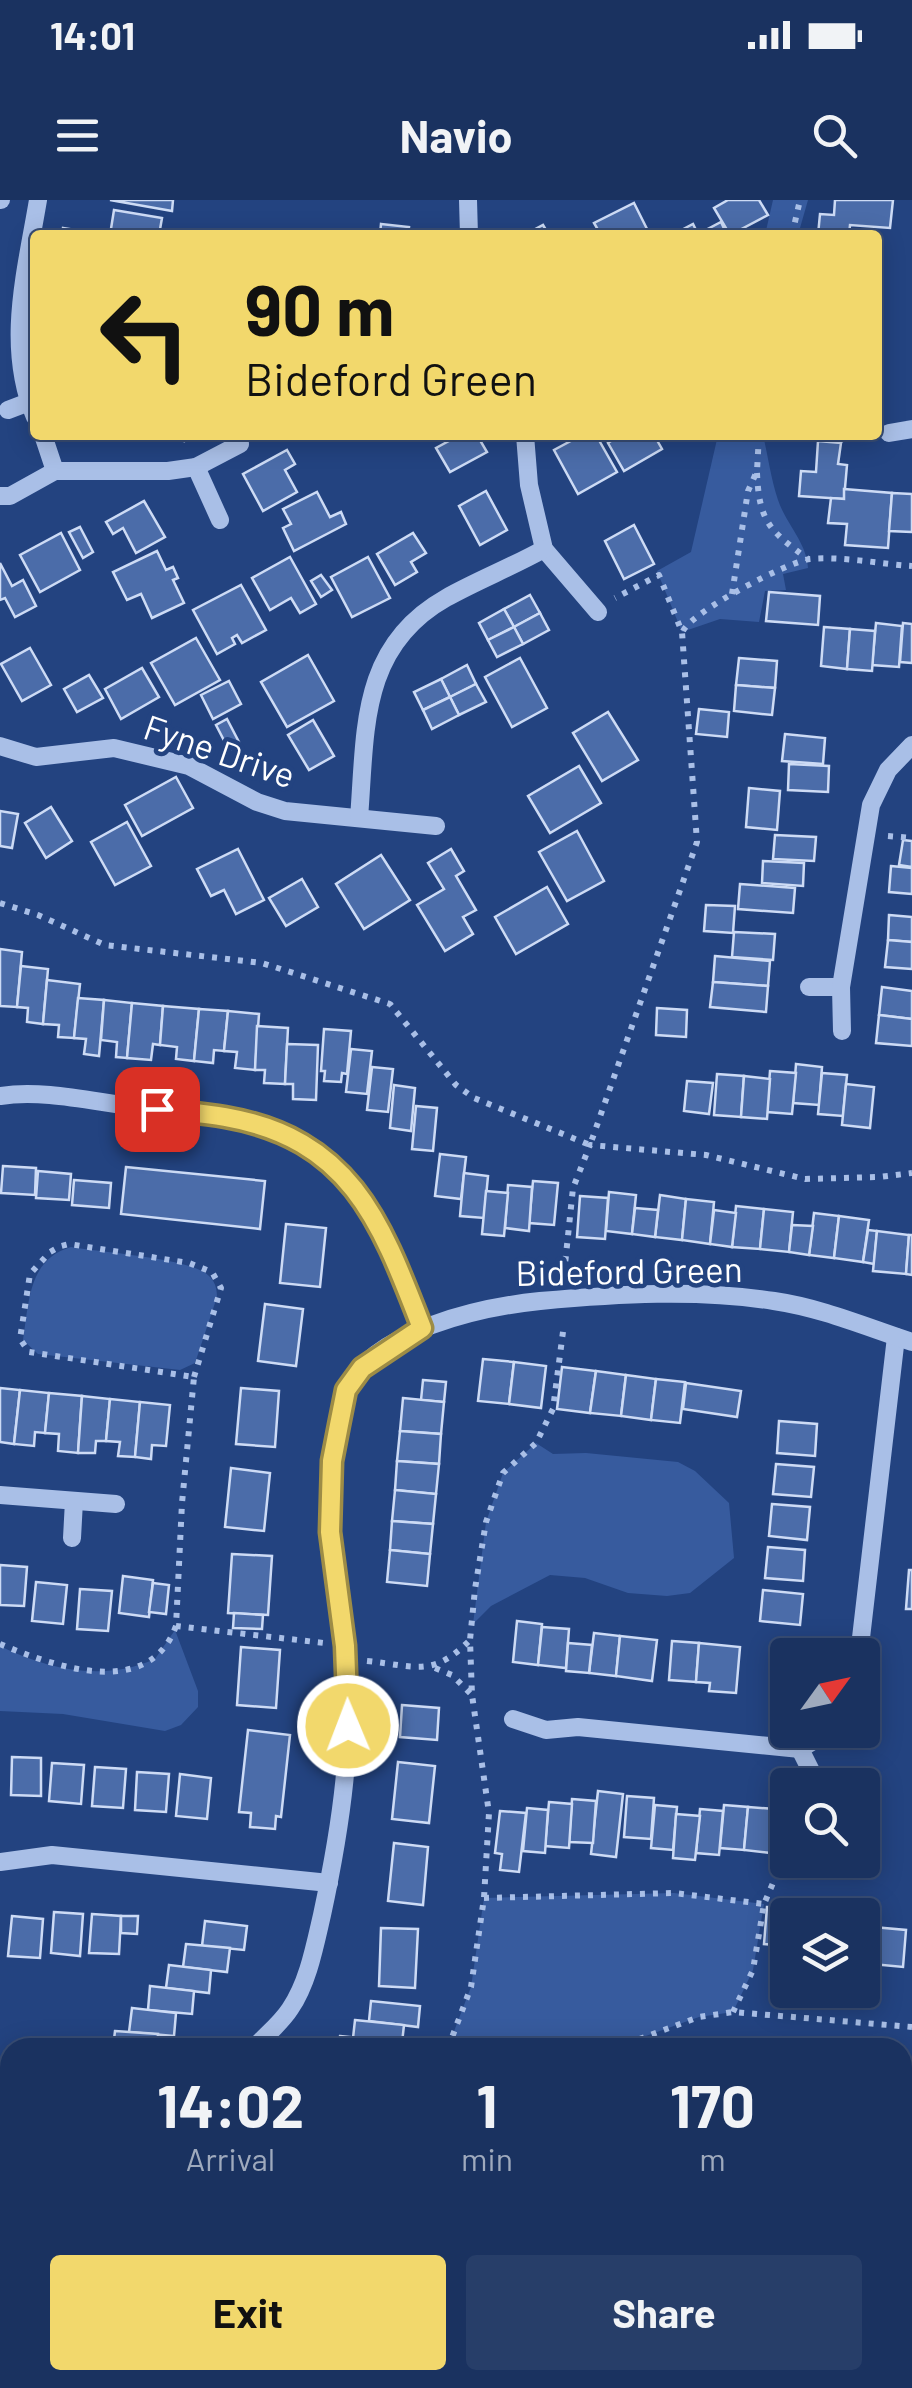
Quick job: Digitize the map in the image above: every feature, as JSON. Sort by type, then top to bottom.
[{"type":"street","points":[[33,230],[38,200]]},
{"type":"street","points":[[468,200],[469,230]]},
{"type":"street","points":[[30,248],[18,321],[18,349],[30,400]]},
{"type":"street","points":[[8,410],[30,409]]},
{"type":"street","points":[[889,434],[912,429]]},
{"type":"street","points":[[45,440],[55,471]]},
{"type":"street","points":[[525,440],[529,485],[544,549],[575,587],[602,607]]},
{"type":"street","points":[[5,496],[55,471],[168,471],[196,467],[240,444]]},
{"type":"street","points":[[196,467],[220,520]]},
{"type":"street","points":[[359,818],[368,709],[383,661],[396,641],[415,620],[442,600],[544,549]]},
{"type":"street","name":"Fyne Drive","points":[[0,744],[36,757],[114,748],[189,766],[272,806],[320,816],[436,826]]},
{"type":"street","points":[[842,1031],[841,986],[871,805],[892,764],[912,745]]},
{"type":"street","points":[[809,987],[841,986]]},
{"type":"street","points":[[0,1096],[49,1096],[228,1117],[314,1149],[345,1174],[376,1220],[422,1328]]},
{"type":"street","name":"Bideford Green","points":[[263,2038],[292,2007],[314,1948],[339,1835],[348,1726],[346,1653],[330,1532],[332,1461],[346,1390],[362,1368],[422,1328],[498,1306],[564,1299],[694,1294],[774,1301],[833,1314],[904,1340],[861,1638]]},
{"type":"street","points":[[0,1494],[116,1504]]},
{"type":"street","points":[[72,1538],[74,1501]]},
{"type":"street","points":[[514,1719],[546,1730],[578,1727],[800,1749],[810,1768]]},
{"type":"street","points":[[0,1862],[52,1855],[329,1883]]},
{"type":"path","points":[[793,230],[800,200]]},
{"type":"path","points":[[760,440],[758,498],[770,528],[781,541],[808,559]]},
{"type":"path","points":[[732,595],[748,491],[758,472]]},
{"type":"path","points":[[682,632],[689,620],[732,595],[808,559],[912,566]]},
{"type":"path","points":[[452,2038],[471,1987],[484,1898],[489,1813],[472,1695],[470,1640],[486,1522],[503,1474],[536,1443],[553,1409],[573,1188],[697,842],[682,632],[659,575],[602,607]]},
{"type":"path","points":[[0,903],[105,945],[262,963],[390,1004],[456,1084],[474,1098],[590,1145],[706,1155],[805,1179],[879,1178],[912,1173]]},
{"type":"path","points":[[0,1644],[31,1658],[100,1674],[141,1665],[170,1643],[176,1626],[194,1378],[221,1288],[212,1272],[190,1263],[69,1244],[50,1252],[30,1274],[20,1340],[29,1352],[194,1378]]},
{"type":"path","points":[[176,1626],[434,1667],[452,1675],[472,1695]]},
{"type":"path","points":[[434,1667],[470,1640]]},
{"type":"path","points":[[733,2012],[753,1970],[764,1904],[775,1878]]},
{"type":"path","points":[[484,1898],[674,1893],[764,1904]]},
{"type":"path","points":[[642,2038],[699,2017],[733,2012],[912,2027]]},
{"type":"shaded area","points":[[773,200],[808,200],[799,230],[766,230]]},
{"type":"shaded area","points":[[717,440],[764,440],[778,500],[804,550],[808,568],[783,574],[786,590],[765,591],[759,622],[720,619],[682,632],[657,571],[691,552]]},
{"type":"shaded area","points":[[71,1247],[176,1262],[209,1276],[217,1297],[195,1363],[180,1370],[38,1354],[23,1340],[29,1297],[38,1272],[46,1261]]},
{"type":"shaded area","points":[[536,1443],[553,1454],[586,1453],[678,1462],[695,1471],[729,1503],[734,1558],[690,1593],[667,1596],[628,1593],[585,1578],[550,1575],[491,1606],[473,1624],[486,1522],[503,1473]]},
{"type":"shaded area","points":[[175,1630],[198,1691],[198,1707],[181,1725],[165,1731],[63,1714],[0,1711],[0,1646],[57,1667],[116,1670],[155,1659]]},
{"type":"shaded area","points":[[674,1893],[764,1904],[753,1970],[733,2012],[699,2017],[640,2038],[451,2038],[471,1987],[484,1898]]},
{"type":"building","points":[[110,200],[173,200],[172,211]]},
{"type":"building","points":[[728,200],[759,200],[768,215],[740,230],[727,230],[714,208]]},
{"type":"building","points":[[835,200],[893,200],[890,228],[850,225],[850,230],[818,230],[820,214],[834,215]]},
{"type":"building","points":[[634,203],[648,230],[598,230],[594,223]]},
{"type":"building","points":[[114,210],[162,218],[160,230],[111,230]]},
{"type":"building","points":[[721,222],[725,230],[706,230]]},
{"type":"building","points":[[381,224],[409,227],[409,230],[380,230]]},
{"type":"building","points":[[451,440],[480,440],[487,452],[450,472],[436,448]]},
{"type":"building","points":[[573,440],[599,440],[617,472],[578,494],[554,450]]},
{"type":"building","points":[[657,440],[662,449],[624,471],[608,443]]},
{"type":"building","points":[[818,441],[841,443],[838,464],[847,465],[844,499],[799,496],[801,471],[816,472]]},
{"type":"building","points":[[287,450],[295,464],[285,470],[297,492],[263,511],[243,474]]},
{"type":"building","points":[[844,489],[892,493],[888,548],[845,545],[847,524],[828,523],[831,498],[844,499]]},
{"type":"building","points":[[486,491],[507,530],[480,545],[459,506]]},
{"type":"building","points":[[317,492],[330,517],[341,512],[346,524],[294,551],[283,528],[291,524],[283,509]]},
{"type":"building","points":[[892,493],[912,494],[912,532],[889,531]]},
{"type":"building","points":[[144,501],[165,537],[136,553],[123,528],[113,534],[106,522]]},
{"type":"building","points":[[634,525],[654,564],[624,579],[605,541]]},
{"type":"building","points":[[80,527],[93,552],[83,558],[69,532]]},
{"type":"building","points":[[61,533],[80,570],[40,592],[20,555]]},
{"type":"building","points":[[413,533],[426,553],[411,562],[417,572],[395,585],[377,554]]},
{"type":"building","points":[[157,551],[166,570],[173,567],[178,578],[173,580],[184,603],[152,618],[141,594],[127,600],[113,572]]},
{"type":"building","points":[[290,557],[316,604],[300,613],[291,598],[270,610],[252,578]]},
{"type":"building","points":[[368,557],[390,598],[352,617],[331,577]]},
{"type":"building","points":[[0,563],[12,586],[23,580],[36,606],[15,617],[5,598],[0,600]]},
{"type":"building","points":[[321,575],[332,590],[321,597],[311,581]]},
{"type":"building","points":[[241,585],[266,630],[242,643],[237,635],[232,638],[235,644],[217,654],[193,610]]},
{"type":"building","points":[[769,592],[820,596],[818,625],[766,621]]},
{"type":"building","points":[[530,595],[540,613],[514,627],[504,609]]},
{"type":"building","points":[[504,609],[514,627],[488,640],[479,623]]},
{"type":"building","points":[[540,613],[549,630],[523,644],[514,627]]},
{"type":"building","points":[[876,623],[902,626],[899,667],[872,665]]},
{"type":"building","points":[[903,623],[912,624],[912,663],[900,662]]},
{"type":"building","points":[[514,627],[523,644],[497,657],[488,640]]},
{"type":"building","points":[[824,627],[850,629],[847,669],[821,666]]},
{"type":"building","points":[[850,629],[875,631],[872,671],[847,669]]},
{"type":"building","points":[[196,638],[220,680],[175,705],[151,663]]},
{"type":"building","points":[[30,648],[51,685],[22,701],[1,664]]},
{"type":"building","points":[[308,655],[334,701],[287,727],[261,682]]},
{"type":"building","points":[[520,658],[547,708],[512,727],[485,677]]},
{"type":"building","points":[[739,658],[777,661],[775,688],[736,685]]},
{"type":"building","points":[[467,665],[476,684],[450,697],[441,679]]},
{"type":"building","points":[[142,668],[159,697],[121,719],[105,689]]},
{"type":"building","points":[[89,675],[103,698],[77,712],[64,689]]},
{"type":"building","points":[[441,679],[450,697],[423,710],[414,692]]},
{"type":"building","points":[[229,681],[241,704],[213,719],[201,695]]},
{"type":"building","points":[[476,684],[486,702],[459,715],[450,697]]},
{"type":"building","points":[[736,685],[775,688],[772,715],[734,711]]},
{"type":"building","points":[[450,697],[459,715],[432,729],[423,710]]},
{"type":"building","points":[[699,709],[729,712],[727,737],[696,734]]},
{"type":"building","points":[[608,712],[638,760],[602,781],[573,733]]},
{"type":"building","points":[[227,719],[240,744],[229,750],[216,725]]},
{"type":"building","points":[[313,720],[334,756],[309,770],[288,735]]},
{"type":"building","points":[[785,734],[825,738],[823,764],[782,761]]},
{"type":"building","points":[[789,764],[829,766],[828,792],[788,790]]},
{"type":"building","points":[[579,766],[601,803],[550,833],[528,796]]},
{"type":"building","points":[[176,777],[193,808],[142,836],[125,805]]},
{"type":"building","points":[[749,788],[780,791],[777,830],[746,827]]},
{"type":"building","points":[[51,807],[72,841],[46,858],[25,823]]},
{"type":"building","points":[[0,811],[18,814],[12,848],[0,846]]},
{"type":"building","points":[[127,822],[151,866],[115,885],[91,842]]},
{"type":"building","points":[[577,831],[604,881],[567,901],[539,852]]},
{"type":"building","points":[[775,835],[816,837],[814,861],[773,859]]},
{"type":"building","points":[[903,840],[912,841],[912,867],[899,865]]},
{"type":"building","points":[[238,849],[264,900],[236,914],[224,890],[211,896],[197,869]]},
{"type":"building","points":[[451,849],[464,871],[456,876],[476,910],[463,917],[473,934],[445,951],[417,905],[444,889],[428,863]]},
{"type":"building","points":[[381,855],[410,900],[364,929],[336,884]]},
{"type":"building","points":[[763,861],[804,863],[803,886],[762,883]]},
{"type":"building","points":[[891,866],[912,868],[912,894],[889,892]]},
{"type":"building","points":[[302,879],[318,907],[286,926],[269,898]]},
{"type":"building","points":[[740,884],[795,888],[793,913],[738,909]]},
{"type":"building","points":[[547,887],[568,924],[516,954],[495,917]]},
{"type":"building","points":[[706,905],[735,906],[733,933],[704,931]]},
{"type":"building","points":[[889,915],[912,917],[912,942],[888,940]]},
{"type":"building","points":[[734,932],[775,934],[773,960],[732,957]]},
{"type":"building","points":[[888,940],[912,942],[912,969],[885,967]]},
{"type":"building","points":[[0,949],[22,952],[17,1007],[0,1006]]},
{"type":"building","points":[[715,956],[770,961],[768,986],[713,982]]},
{"type":"building","points":[[21,966],[48,969],[43,1024],[27,1022],[28,1008],[17,1007]]},
{"type":"building","points":[[47,980],[80,984],[74,1038],[58,1037],[59,1025],[43,1024]]},
{"type":"building","points":[[713,982],[768,986],[766,1012],[710,1007]]},
{"type":"building","points":[[882,987],[912,991],[912,1019],[879,1015]]},
{"type":"building","points":[[78,998],[104,1000],[99,1056],[84,1054],[86,1039],[74,1038]]},
{"type":"building","points":[[104,1000],[132,1003],[127,1058],[116,1057],[117,1042],[101,1040]]},
{"type":"building","points":[[132,1003],[163,1006],[160,1045],[153,1044],[151,1060],[127,1058]]},
{"type":"building","points":[[163,1006],[199,1009],[194,1061],[176,1059],[177,1047],[160,1045]]},
{"type":"building","points":[[657,1008],[687,1010],[686,1037],[656,1035]]},
{"type":"building","points":[[199,1009],[228,1011],[224,1051],[214,1050],[213,1063],[194,1061]]},
{"type":"building","points":[[228,1011],[259,1014],[255,1070],[235,1068],[237,1052],[224,1051]]},
{"type":"building","points":[[879,1015],[912,1019],[912,1046],[876,1043]]},
{"type":"building","points":[[257,1026],[288,1028],[285,1084],[264,1083],[265,1070],[255,1070]]},
{"type":"building","points":[[324,1029],[351,1031],[347,1074],[342,1073],[341,1082],[324,1081]]},
{"type":"building","points":[[287,1044],[318,1045],[316,1100],[293,1099],[293,1084],[285,1084]]},
{"type":"building","points":[[351,1049],[372,1051],[367,1094],[346,1092]]},
{"type":"building","points":[[796,1064],[822,1067],[819,1105],[793,1103]]},
{"type":"building","points":[[372,1067],[393,1069],[388,1112],[367,1110]]},
{"type":"building","points":[[770,1071],[796,1073],[792,1114],[767,1112]]},
{"type":"building","points":[[822,1073],[847,1075],[843,1116],[818,1114]]},
{"type":"building","points":[[717,1074],[744,1076],[741,1117],[714,1115]]},
{"type":"building","points":[[744,1076],[770,1079],[767,1119],[741,1117]]},
{"type":"building","points":[[687,1081],[713,1083],[709,1114],[684,1111]]},
{"type":"building","points":[[846,1084],[874,1087],[870,1128],[842,1125]]},
{"type":"building","points":[[394,1085],[415,1088],[411,1131],[390,1128]]},
{"type":"building","points":[[416,1106],[437,1108],[433,1151],[412,1149]]},
{"type":"building","points":[[440,1154],[466,1157],[461,1199],[435,1196]]},
{"type":"building","points":[[3,1166],[36,1168],[35,1195],[1,1193]]},
{"type":"building","points":[[126,1167],[265,1181],[260,1229],[121,1214]]},
{"type":"building","points":[[38,1171],[71,1174],[69,1200],[36,1198]]},
{"type":"building","points":[[464,1173],[488,1176],[484,1218],[460,1216]]},
{"type":"building","points":[[74,1180],[111,1183],[109,1208],[72,1205]]},
{"type":"building","points":[[533,1181],[558,1183],[554,1225],[529,1223]]},
{"type":"building","points":[[508,1185],[532,1187],[529,1231],[505,1228]]},
{"type":"building","points":[[486,1191],[508,1193],[504,1236],[482,1234]]},
{"type":"building","points":[[609,1192],[636,1195],[632,1234],[606,1231]]},
{"type":"building","points":[[660,1195],[686,1199],[682,1240],[655,1237]]},
{"type":"building","points":[[580,1196],[608,1198],[605,1239],[577,1237]]},
{"type":"building","points":[[686,1199],[714,1202],[710,1244],[682,1240]]},
{"type":"building","points":[[736,1206],[764,1209],[760,1249],[732,1247]]},
{"type":"building","points":[[635,1208],[658,1210],[655,1237],[632,1234]]},
{"type":"building","points":[[764,1209],[793,1212],[789,1252],[760,1249]]},
{"type":"building","points":[[714,1210],[736,1213],[732,1247],[710,1244]]},
{"type":"building","points":[[814,1213],[839,1216],[834,1258],[809,1255]]},
{"type":"building","points":[[839,1216],[869,1220],[863,1262],[834,1258]]},
{"type":"building","points":[[286,1224],[326,1228],[320,1287],[280,1283]]},
{"type":"building","points":[[792,1225],[813,1226],[809,1255],[789,1252]]},
{"type":"building","points":[[868,1230],[877,1231],[874,1264],[863,1262]]},
{"type":"building","points":[[877,1231],[909,1235],[906,1274],[873,1271]]},
{"type":"building","points":[[912,1235],[912,1275],[906,1274]]},
{"type":"building","points":[[265,1304],[303,1309],[296,1366],[258,1361]]},
{"type":"building","points":[[483,1359],[514,1362],[509,1404],[478,1401]]},
{"type":"building","points":[[514,1362],[546,1366],[541,1408],[509,1404]]},
{"type":"building","points":[[562,1367],[596,1371],[590,1413],[557,1409]]},
{"type":"building","points":[[596,1371],[626,1375],[621,1416],[590,1413]]},
{"type":"building","points":[[626,1375],[656,1379],[651,1420],[621,1416]]},
{"type":"building","points":[[656,1379],[685,1382],[680,1423],[651,1420]]},
{"type":"building","points":[[423,1380],[446,1382],[444,1402],[421,1400]]},
{"type":"building","points":[[686,1383],[741,1391],[737,1417],[683,1409]]},
{"type":"building","points":[[0,1388],[20,1390],[14,1444],[0,1442]]},
{"type":"building","points":[[241,1388],[279,1391],[275,1447],[236,1444]]},
{"type":"building","points":[[20,1390],[49,1393],[45,1433],[35,1432],[34,1446],[14,1444]]},
{"type":"building","points":[[49,1393],[82,1396],[78,1453],[58,1451],[59,1434],[45,1433]]},
{"type":"building","points":[[82,1396],[110,1399],[106,1441],[96,1441],[95,1453],[78,1453]]},
{"type":"building","points":[[403,1398],[444,1402],[441,1434],[400,1431]]},
{"type":"building","points":[[110,1399],[140,1402],[135,1457],[118,1456],[120,1442],[106,1441]]},
{"type":"building","points":[[140,1402],[170,1405],[166,1446],[152,1445],[151,1459],[135,1457]]},
{"type":"building","points":[[779,1421],[817,1424],[815,1456],[777,1453]]},
{"type":"building","points":[[400,1431],[441,1434],[439,1464],[397,1461]]},
{"type":"building","points":[[397,1461],[439,1464],[436,1494],[395,1490]]},
{"type":"building","points":[[776,1464],[814,1467],[811,1497],[773,1494]]},
{"type":"building","points":[[231,1468],[270,1473],[264,1531],[225,1527]]},
{"type":"building","points":[[395,1490],[436,1494],[433,1524],[392,1521]]},
{"type":"building","points":[[772,1504],[810,1507],[807,1540],[769,1536]]},
{"type":"building","points":[[392,1521],[433,1524],[430,1554],[390,1550]]},
{"type":"building","points":[[768,1547],[805,1550],[803,1581],[765,1578]]},
{"type":"building","points":[[390,1550],[430,1554],[427,1586],[387,1582]]},
{"type":"building","points":[[232,1554],[272,1556],[268,1615],[228,1613]]},
{"type":"building","points":[[0,1565],[27,1567],[24,1606],[0,1605]]},
{"type":"building","points":[[909,1570],[912,1609],[906,1609]]},
{"type":"building","points":[[123,1576],[153,1580],[149,1617],[119,1613]]},
{"type":"building","points":[[36,1582],[67,1585],[63,1624],[32,1621]]},
{"type":"building","points":[[153,1583],[169,1585],[166,1614],[149,1612]]},
{"type":"building","points":[[80,1589],[112,1591],[108,1631],[77,1629]]},
{"type":"building","points":[[763,1590],[803,1594],[800,1625],[760,1621]]},
{"type":"building","points":[[234,1613],[263,1615],[262,1629],[233,1628]]},
{"type":"building","points":[[517,1621],[542,1624],[538,1665],[513,1662]]},
{"type":"building","points":[[542,1627],[569,1629],[566,1668],[538,1665]]},
{"type":"building","points":[[594,1633],[620,1636],[616,1676],[589,1673]]},
{"type":"building","points":[[620,1636],[657,1640],[652,1681],[616,1676]]},
{"type":"building","points":[[672,1641],[699,1643],[696,1682],[669,1680]]},
{"type":"building","points":[[568,1643],[592,1645],[589,1673],[566,1671]]},
{"type":"building","points":[[699,1643],[740,1647],[736,1693],[709,1691],[710,1683],[696,1682]]},
{"type":"building","points":[[241,1647],[280,1650],[276,1708],[237,1705]]},
{"type":"building","points":[[402,1705],[439,1708],[437,1740],[400,1737]]},
{"type":"building","points":[[248,1730],[290,1735],[281,1817],[276,1816],[275,1829],[250,1827],[251,1813],[239,1812]]},
{"type":"building","points":[[12,1757],[41,1758],[41,1796],[11,1795]]},
{"type":"building","points":[[398,1762],[435,1766],[429,1823],[392,1819]]},
{"type":"building","points":[[52,1763],[84,1765],[81,1804],[49,1801]]},
{"type":"building","points":[[95,1767],[126,1769],[123,1808],[92,1806]]},
{"type":"building","points":[[137,1772],[169,1774],[166,1812],[135,1810]]},
{"type":"building","points":[[180,1774],[211,1778],[207,1819],[176,1816]]},
{"type":"building","points":[[598,1791],[623,1794],[616,1857],[591,1854]]},
{"type":"building","points":[[627,1796],[654,1798],[651,1839],[624,1837]]},
{"type":"building","points":[[572,1799],[596,1801],[593,1843],[569,1842]]},
{"type":"building","points":[[549,1802],[572,1804],[569,1848],[545,1846]]},
{"type":"building","points":[[655,1805],[677,1807],[673,1850],[651,1848]]},
{"type":"building","points":[[724,1805],[748,1807],[744,1850],[720,1848]]},
{"type":"building","points":[[748,1807],[770,1809],[770,1853],[744,1850]]},
{"type":"building","points":[[527,1808],[548,1810],[545,1853],[523,1851]]},
{"type":"building","points":[[700,1809],[723,1811],[719,1855],[696,1853]]},
{"type":"building","points":[[500,1811],[526,1813],[519,1872],[500,1870],[502,1854],[495,1853]]},
{"type":"building","points":[[676,1814],[700,1816],[695,1860],[673,1858]]},
{"type":"building","points":[[394,1843],[428,1847],[423,1905],[388,1901]]},
{"type":"building","points":[[767,1907],[770,1907],[770,1944],[764,1944]]},
{"type":"building","points":[[54,1912],[83,1914],[80,1956],[51,1953]]},
{"type":"building","points":[[92,1914],[121,1916],[119,1954],[89,1953]]},
{"type":"building","points":[[12,1916],[43,1919],[40,1958],[8,1956]]},
{"type":"building","points":[[121,1916],[138,1916],[137,1934],[121,1933]]},
{"type":"building","points":[[205,1921],[247,1926],[244,1950],[202,1946]]},
{"type":"building","points":[[381,1928],[418,1929],[415,1988],[379,1986]]},
{"type":"building","points":[[880,1928],[906,1930],[903,1967],[880,1965]]},
{"type":"building","points":[[186,1944],[230,1948],[227,1972],[183,1967]]},
{"type":"building","points":[[169,1965],[211,1970],[209,1993],[166,1988]]},
{"type":"building","points":[[150,1986],[194,1991],[192,2014],[148,2010]]},
{"type":"building","points":[[371,2001],[420,2006],[418,2027],[369,2021]]},
{"type":"building","points":[[132,2008],[176,2013],[174,2036],[129,2032]]},
{"type":"building","points":[[355,2020],[404,2025],[403,2038],[353,2038]]},
{"type":"building","points":[[115,2031],[158,2034],[158,2038],[114,2038]]},
{"type":"route","points":[[157,1109],[228,1117],[278,1133],[314,1149],[345,1174],[376,1220],[422,1328],[362,1368],[346,1390],[332,1461],[330,1532],[345,1646],[348,1726]]}]
